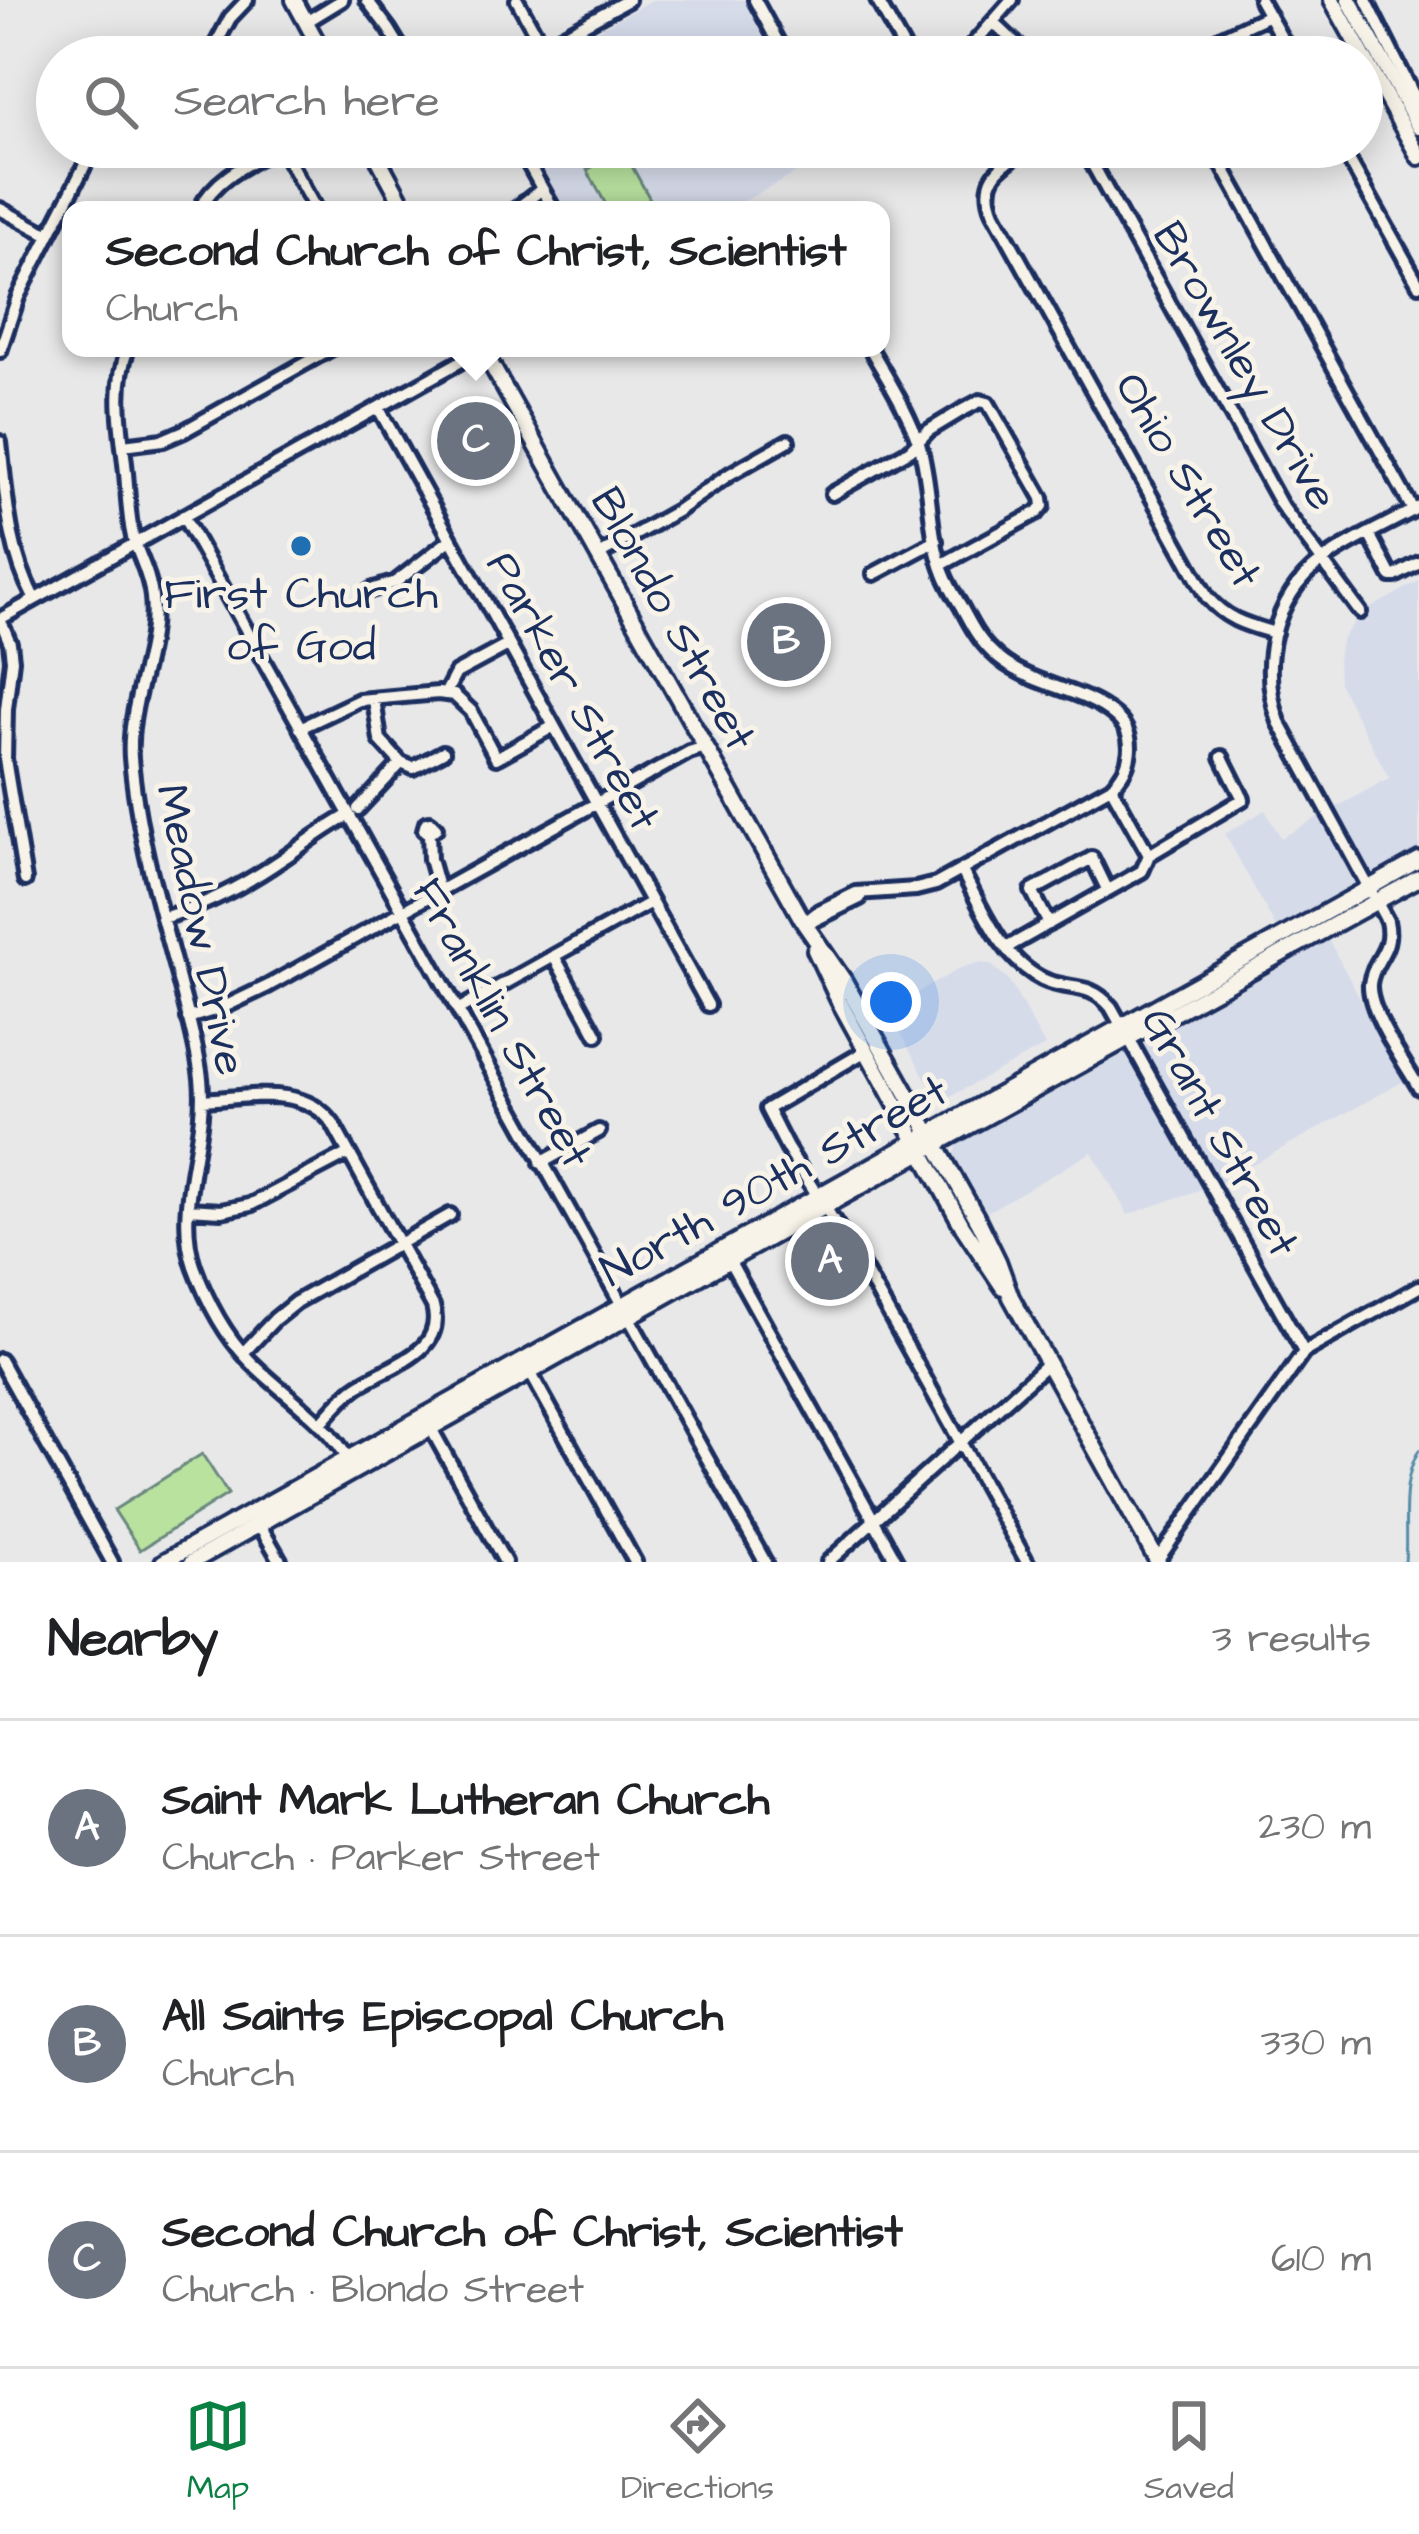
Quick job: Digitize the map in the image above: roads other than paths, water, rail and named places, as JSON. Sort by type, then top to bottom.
[{"type":"main road","points":[[294,0],[314,36]]},
{"type":"main road","points":[[1332,0],[1352,36]]},
{"type":"main road","points":[[1348,0],[1360,36]]},
{"type":"main road","points":[[1383,85],[1419,127]]},
{"type":"main road","points":[[1383,91],[1419,158]]},
{"type":"main road","points":[[383,168],[401,201]]},
{"type":"main road","name":"Blondo Street","points":[[487,357],[804,923],[844,981],[925,1142]]},
{"type":"main road","name":"North 90th Street","points":[[163,1562],[351,1464],[1374,894],[1419,860]]},
{"type":"main road","name":"North 90th Street","points":[[1374,894],[1419,878]]},
{"type":"main road","name":"Blondo Street","points":[[804,923],[866,1051],[991,1245],[1012,1298],[1158,1562]]},
{"type":"main road","name":"North 90th Street","points":[[427,1422],[530,1372],[626,1310],[730,1260],[822,1201]]},
{"type":"main road","name":"North 90th Street","points":[[192,1562],[351,1464]]},
{"type":"street","points":[[220,36],[247,0]]},
{"type":"street","points":[[306,22],[342,0]]},
{"type":"street","points":[[367,0],[394,36]]},
{"type":"street","points":[[517,0],[537,36]]},
{"type":"street","points":[[561,36],[628,0]]},
{"type":"street","points":[[754,0],[774,36]]},
{"type":"street","points":[[877,0],[897,36]]},
{"type":"street","points":[[981,36],[1012,0]]},
{"type":"street","points":[[1261,0],[1280,36]]},
{"type":"street","points":[[1366,0],[1419,106]]},
{"type":"street","points":[[1224,36],[1269,15]]},
{"type":"street","points":[[993,22],[1008,36]]},
{"type":"street","points":[[66,201],[83,168]]},
{"type":"street","points":[[204,201],[225,178],[243,168]]},
{"type":"street","points":[[292,168],[311,201]]},
{"type":"street","points":[[530,168],[549,201]]},
{"type":"street","name":"Ohio Street","points":[[1000,168],[988,190],[991,205],[1208,597],[1232,619],[1275,633],[1269,683],[1279,722],[1374,894]]},
{"type":"street","name":"Brownley Drive","points":[[1095,168],[1281,505],[1360,612]]},
{"type":"street","points":[[1224,168],[1416,508],[1322,562],[1294,590],[1275,633]]},
{"type":"street","points":[[1354,168],[1419,286]]},
{"type":"street","points":[[527,201],[542,189]]},
{"type":"street","points":[[0,209],[49,235]]},
{"type":"street","points":[[0,351],[3,330],[62,210]]},
{"type":"street","name":"Meadow Drive","points":[[125,357],[118,392],[123,445],[135,544],[150,582],[153,611],[134,712],[131,757],[163,918],[199,1063],[202,1100],[188,1237],[196,1270],[230,1338],[338,1442],[351,1464]]},
{"type":"street","points":[[123,445],[163,440],[184,431],[316,357]]},
{"type":"street","points":[[25,880],[5,759],[3,709],[13,660],[0,619],[468,357]]},
{"type":"street","points":[[804,923],[872,892],[928,887],[962,871],[1114,785],[1126,770],[1130,754],[1120,720],[1100,706],[1020,672],[998,658],[977,634],[941,565],[918,441],[875,357]]},
{"type":"street","points":[[832,494],[910,450],[928,431],[961,411],[980,401],[988,403],[1043,506],[941,565]]},
{"type":"street","name":"Parker Street","points":[[379,410],[708,1006]]},
{"type":"street","points":[[599,555],[788,441]]},
{"type":"street","points":[[0,442],[11,536],[34,598]]},
{"type":"street","name":"Franklin Street","points":[[183,516],[300,728],[354,812],[402,913],[765,1562]]},
{"type":"street","points":[[1369,534],[1391,575],[1419,563]]},
{"type":"street","points":[[371,590],[396,582],[450,540]]},
{"type":"street","points":[[874,574],[936,541]]},
{"type":"street","points":[[445,694],[456,673],[508,645]]},
{"type":"street","points":[[300,728],[347,704],[445,694],[464,703],[496,758],[554,726]]},
{"type":"street","points":[[374,699],[380,740],[400,763],[413,768],[443,752]]},
{"type":"street","points":[[188,1018],[248,997],[705,747]]},
{"type":"street","points":[[1006,948],[1142,871],[1148,855],[1243,799],[1222,757]]},
{"type":"street","points":[[163,918],[216,897],[354,812],[400,763]]},
{"type":"street","points":[[1114,785],[1148,855]]},
{"type":"street","points":[[429,834],[439,891]]},
{"type":"street","points":[[0,847],[18,842]]},
{"type":"street","points":[[1049,924],[1032,891],[1092,859],[1107,890]]},
{"type":"street","name":"Grant Street","points":[[962,871],[1006,948],[1041,978],[1095,992],[1109,1004],[1304,1352]]},
{"type":"street","points":[[1374,894],[1388,921],[1390,938],[1372,975],[1371,998],[1419,1088]]},
{"type":"street","points":[[458,1009],[651,902]]},
{"type":"street","points":[[554,956],[597,1035]]},
{"type":"street","points":[[866,1051],[767,1109],[865,1271],[1027,1562]]},
{"type":"street","points":[[202,1100],[285,1096],[316,1106],[349,1153],[432,1304],[436,1322],[428,1344],[353,1390],[320,1424]]},
{"type":"street","points":[[541,1163],[599,1131]]},
{"type":"street","points":[[188,1209],[221,1211],[250,1205],[349,1153]]},
{"type":"street","points":[[243,1353],[296,1302],[450,1215]]},
{"type":"street","points":[[730,1260],[896,1562]]},
{"type":"street","points":[[1158,1562],[1304,1352],[1419,1287]]},
{"type":"street","points":[[0,1360],[112,1562]]},
{"type":"street","points":[[828,1562],[1048,1364]]},
{"type":"street","points":[[530,1372],[635,1562]]},
{"type":"street","points":[[427,1422],[505,1562]]},
{"type":"street","points":[[259,1524],[281,1562]]},
{"type":"waterway","points":[[1405,1562],[1407,1491],[1419,1450]]},
{"type":"place","name":"Second Church of Christ, Scientist","points":[[476,441]]},
{"type":"place","name":"First Church of God","points":[[301,546]]},
{"type":"place","name":"All Saints Episcopal Church","points":[[786,642]]},
{"type":"place","name":"Saint Mark Lutheran Church","points":[[830,1261]]}]
